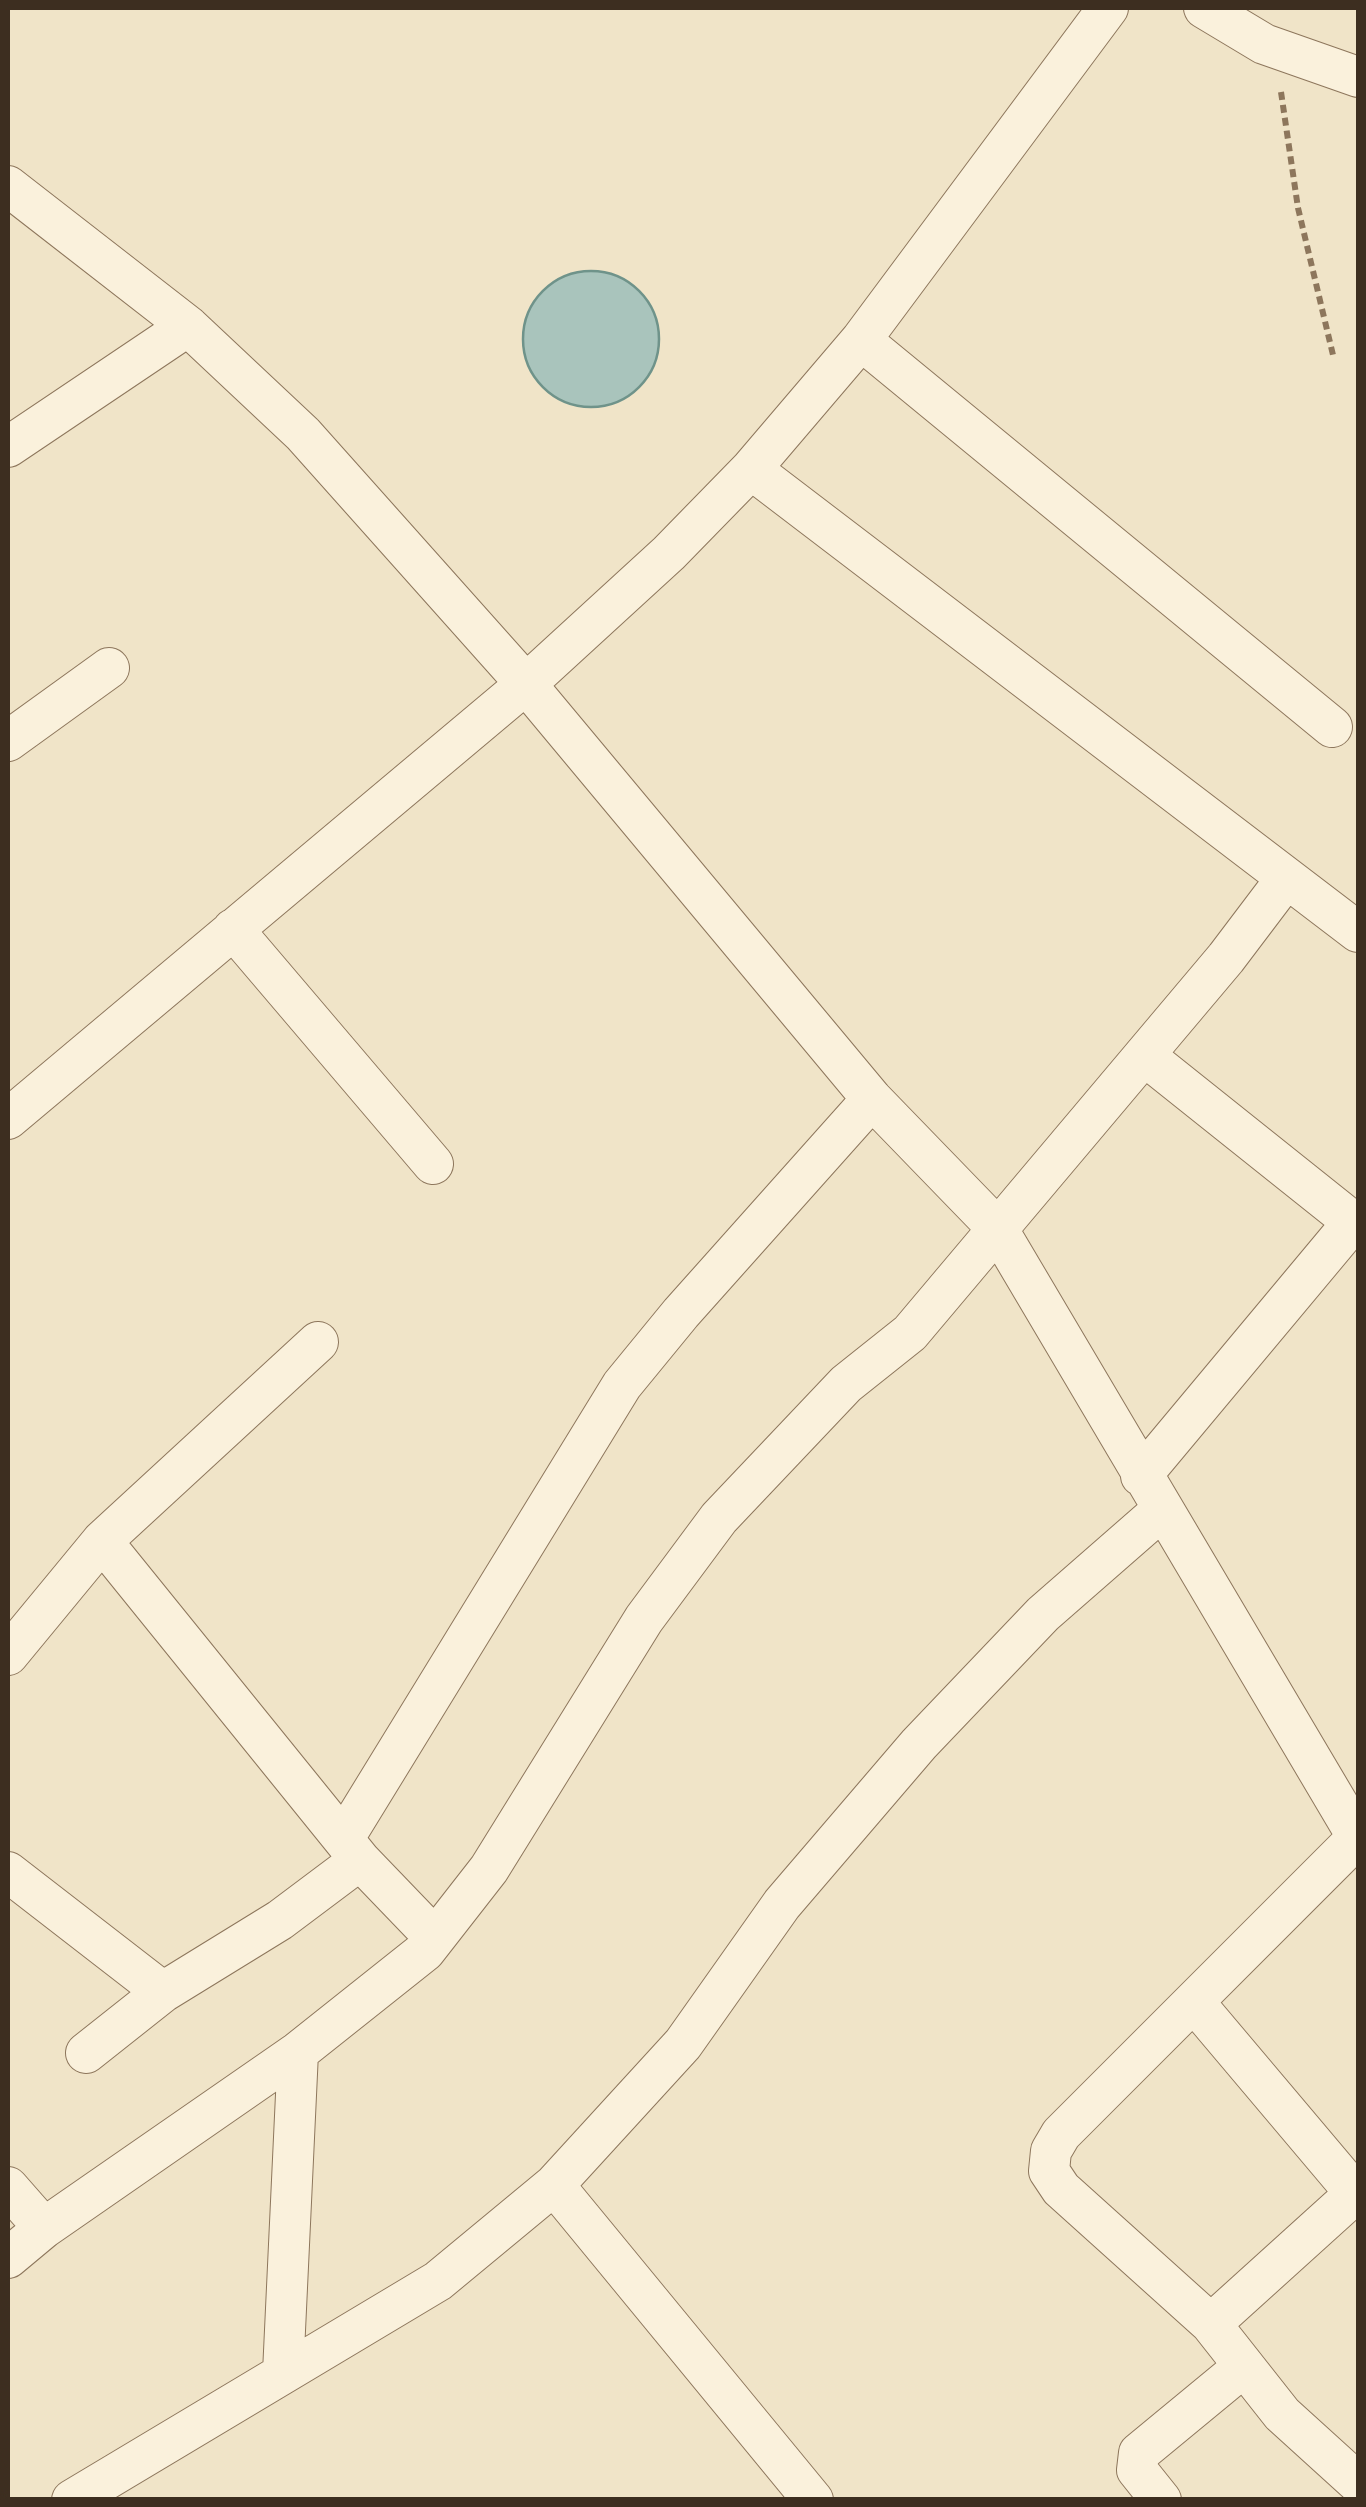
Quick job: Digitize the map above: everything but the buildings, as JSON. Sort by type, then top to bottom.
[{"type":"street","points":[[8,1119],[526,684],[669,553],[751,469],[861,340],[1108,8]]},
{"type":"street","points":[[1204,8],[1280,50],[1358,77]]},
{"type":"street","points":[[8,186],[188,326],[303,434],[526,684],[872,1100],[997,1228],[1358,1837],[1061,2134],[1051,2150],[1049,2171],[1061,2189],[1210,2324],[1282,2414],[1358,2483]]},
{"type":"street","points":[[8,447],[188,326]]},
{"type":"street","points":[[861,340],[1332,727]]},
{"type":"street","points":[[751,469],[1358,932]]},
{"type":"street","points":[[8,741],[109,668]]},
{"type":"street","points":[[8,2258],[44,2228],[298,2052],[435,1938],[489,1869],[644,1620],[719,1518],[846,1384],[910,1333],[1144,1056],[1285,880]]},
{"type":"street","points":[[233,930],[433,1164]]},
{"type":"street","points":[[72,2500],[438,2281],[554,2185],[683,2044],[782,1904],[930,1731],[1152,1493],[1356,1224],[1144,1056]]},
{"type":"street","points":[[86,2053],[163,1992],[280,1920],[352,1849],[622,1385],[681,1312],[872,1100]]},
{"type":"street","points":[[8,1655],[102,1542],[318,1342]]},
{"type":"street","points":[[102,1542],[352,1849],[435,1938]]},
{"type":"street","points":[[8,1872],[163,1992]]},
{"type":"street","points":[[1194,2002],[1357,2192],[1210,2324]]},
{"type":"street","points":[[284,2372],[298,2052]]},
{"type":"street","points":[[554,2185],[812,2500]]},
{"type":"street","points":[[8,2187],[44,2228]]},
{"type":"street","points":[[1160,2500],[1137,2470],[1139,2453],[1242,2368]]},
{"type":"path","points":[[1280,50],[1282,118],[1333,355]]},
{"type":"water","points":[[591,271],[617,276],[639,291],[654,313],[659,339],[654,365],[639,387],[617,402],[591,407],[565,402],[543,387],[528,365],[523,339],[528,313],[543,291],[565,276]]}]
